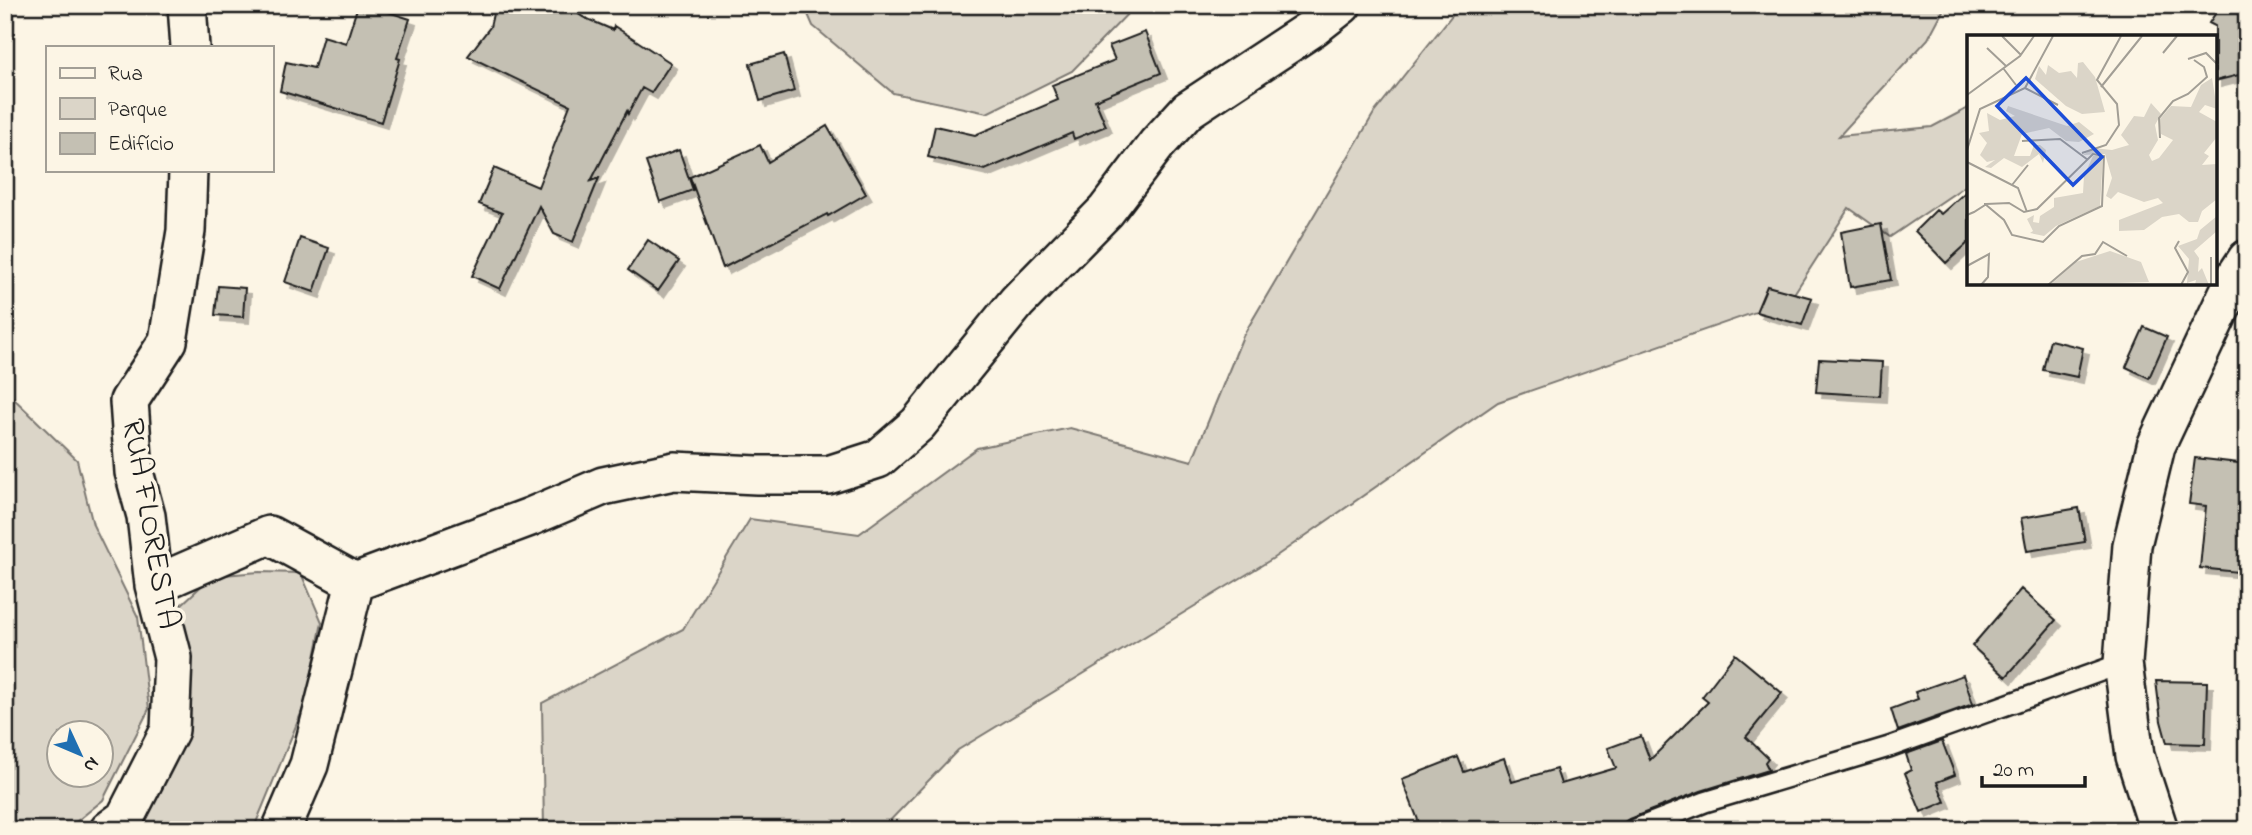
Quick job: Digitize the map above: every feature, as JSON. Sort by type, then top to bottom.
[{"type":"street","points":[[187,5],[190,46]]},
{"type":"street","points":[[154,585],[268,535],[355,582],[530,517],[603,486],[674,471],[828,475],[878,459],[918,424],[1017,302],[1106,211],[1157,144],[1188,110],[1314,27],[1342,5]]},
{"type":"street","name":"RUA FLORESTA","points":[[110,830],[125,818],[170,730],[173,658],[154,585],[146,516],[134,472],[129,401],[168,341],[186,231],[188,172]]},
{"type":"street","points":[[2159,830],[2135,756],[2123,663],[2132,545],[2156,446],[2237,274],[2247,259]]},
{"type":"street","points":[[281,830],[309,765],[355,582]]},
{"type":"lane","points":[[1633,830],[1705,802],[1889,747],[2123,663]]},
{"type":"green space","points":[[804,5],[1136,5],[1072,71],[987,113],[893,93],[813,26]]},
{"type":"green space","points":[[1460,5],[1946,5],[1928,39],[1839,136],[1932,127],[1967,109],[1967,185],[1890,237],[1849,208],[1790,300],[1498,402],[1272,559],[958,750],[881,830],[544,830],[542,703],[683,629],[750,519],[859,534],[977,448],[1070,428],[1192,461],[1243,336],[1374,113]]},
{"type":"green space","points":[[5,390],[77,460],[93,525],[138,617],[149,709],[116,774],[116,720],[46,720],[46,790],[108,790],[103,800],[66,830],[5,830]]},
{"type":"green space","points":[[259,572],[301,573],[322,622],[307,699],[256,823],[248,830],[130,830],[184,737],[180,606],[212,576]]},
{"type":"building","points":[[358,5],[367,5],[410,19],[381,122],[280,91],[286,62],[314,68],[323,36],[346,43]]},
{"type":"building","points":[[495,5],[565,5],[583,17],[613,30],[614,26],[671,63],[651,93],[642,88],[628,114],[627,111],[591,181],[599,178],[573,242],[554,234],[539,206],[500,289],[472,276],[502,213],[479,204],[494,168],[538,187],[570,105],[468,56],[490,27]]},
{"type":"building","points":[[2221,5],[2247,5],[2247,73],[2217,80],[2217,35],[2215,26],[2209,23]]},
{"type":"building","points":[[1145,32],[1161,73],[1095,100],[1106,126],[1074,139],[1072,133],[985,170],[928,157],[935,126],[975,135],[1058,100],[1052,85],[1115,60],[1109,46]]},
{"type":"building","points":[[784,54],[794,91],[760,101],[750,64]]},
{"type":"building","points":[[827,126],[866,194],[723,268],[690,177],[760,145],[768,162]]},
{"type":"building","points":[[679,150],[693,190],[660,202],[646,162]]},
{"type":"building","points":[[1967,191],[1967,244],[1946,263],[1915,231],[1936,210],[1941,214]]},
{"type":"building","points":[[1881,224],[1891,280],[1850,287],[1841,232]]},
{"type":"building","points":[[300,238],[329,248],[314,292],[285,282]]},
{"type":"building","points":[[648,240],[679,261],[658,291],[628,270]]},
{"type":"building","points":[[218,286],[245,288],[243,317],[215,315]]},
{"type":"building","points":[[1767,286],[1812,298],[1802,325],[1756,312]]},
{"type":"building","points":[[2144,327],[2167,337],[2149,378],[2126,367]]},
{"type":"building","points":[[2050,340],[2083,348],[2077,377],[2043,370]]},
{"type":"building","points":[[1819,359],[1882,362],[1880,396],[1816,392]]},
{"type":"building","points":[[2195,458],[2247,464],[2247,573],[2200,568],[2206,506],[2189,504]]},
{"type":"building","points":[[2079,508],[2085,542],[2027,551],[2021,518]]},
{"type":"building","points":[[2021,589],[2056,620],[2006,677],[1972,646]]},
{"type":"building","points":[[1735,654],[1782,693],[1746,737],[1768,758],[1765,762],[1769,770],[1701,791],[1629,819],[1623,823],[1621,830],[1422,830],[1402,779],[1458,757],[1464,772],[1504,758],[1512,782],[1556,769],[1561,784],[1616,768],[1608,748],[1641,736],[1650,760],[1708,702],[1702,697]]},
{"type":"building","points":[[1963,675],[1973,704],[1898,731],[1891,709],[1918,699],[1915,692]]},
{"type":"building","points":[[2156,681],[2207,682],[2205,744],[2167,743]]},
{"type":"building","points":[[1942,741],[1955,775],[1937,782],[1945,802],[1921,812],[1905,773],[1911,770],[1906,754]]}]
